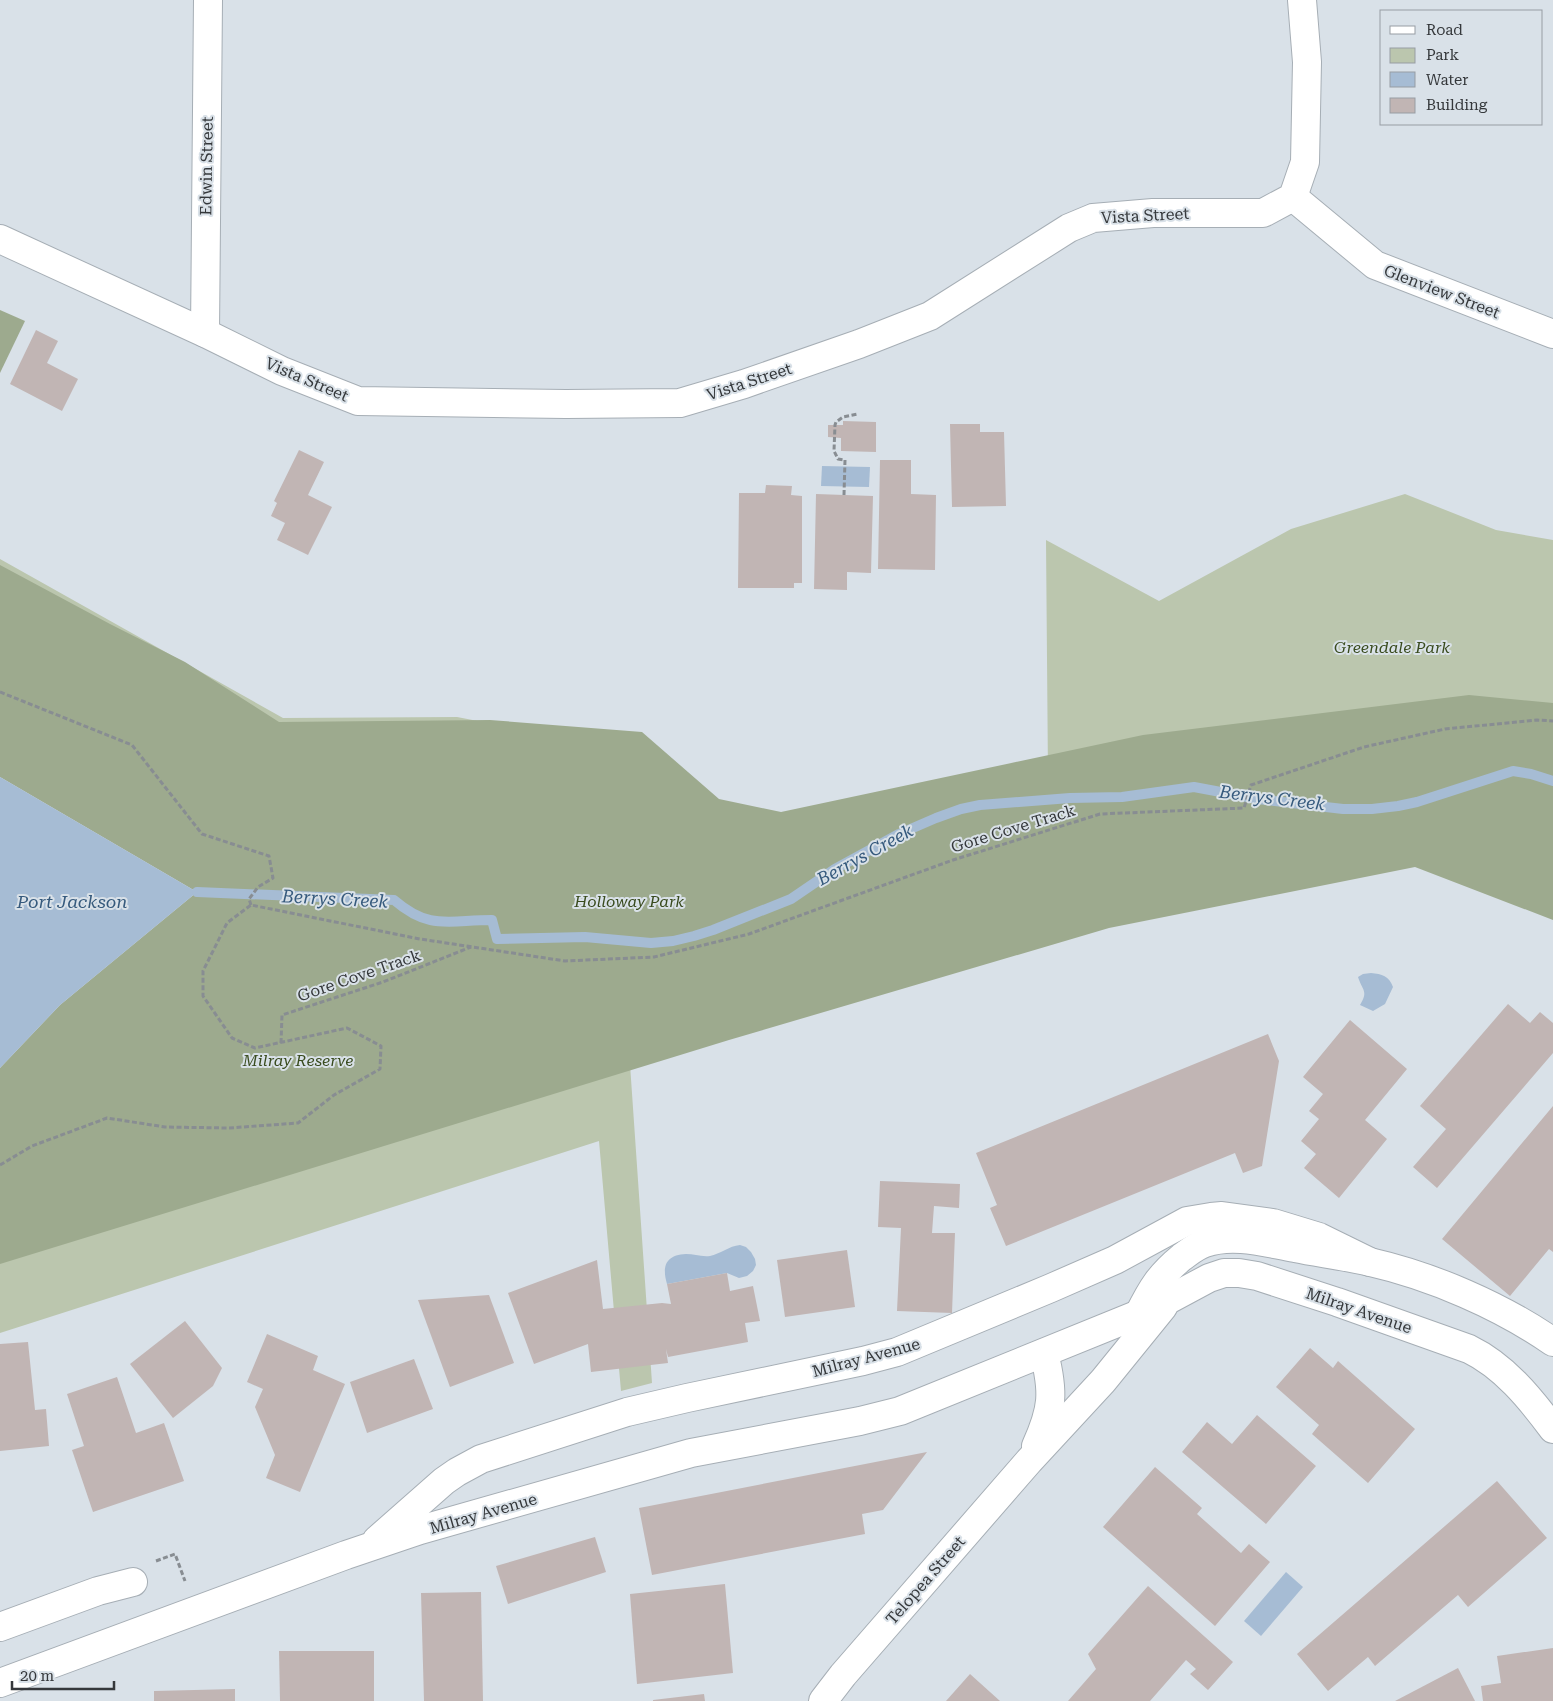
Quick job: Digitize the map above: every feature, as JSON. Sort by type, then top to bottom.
[{"type":"street","name":"Edwin Street","points":[[205,333],[208,0]]},
{"type":"street","points":[[1294,197],[1305,162],[1307,62],[1302,0]]},
{"type":"street","name":"Vista Street","points":[[0,239],[205,333],[282,371],[358,401],[566,404],[680,403],[824,357],[930,316],[1069,228],[1094,218],[1153,212],[1263,213],[1294,197]]},
{"type":"street","name":"Glenview Street","points":[[1294,197],[1375,266],[1553,334]]},
{"type":"street","name":"Milray Avenue","points":[[370,1546],[444,1481],[481,1459],[627,1412],[897,1352],[1115,1260],[1187,1221],[1211,1216],[1222,1216],[1273,1223],[1319,1237],[1370,1262]]},
{"type":"street","name":"Milray Avenue","points":[[1139,1314],[1152,1288],[1162,1275],[1188,1252],[1199,1245],[1209,1242],[1224,1240],[1252,1241],[1370,1262],[1442,1284],[1516,1319],[1553,1342]]},
{"type":"street","name":"Milray Avenue","points":[[0,1683],[370,1546],[691,1453],[860,1421],[900,1411],[1139,1314],[1209,1278],[1231,1273],[1256,1276],[1337,1302],[1456,1344],[1480,1355],[1501,1369],[1553,1430]]},
{"type":"street","name":"Telopea Street","points":[[823,1701],[842,1675],[1029,1461],[1103,1381],[1168,1300]]},
{"type":"street","name":"Telopea Street","points":[[1029,1461],[1045,1427],[1050,1411],[1050,1388],[1044,1353]]},
{"type":"street","points":[[0,1626],[98,1591],[140,1573]]},
{"type":"path","points":[[844,495],[845,460],[838,459],[834,451],[836,422],[843,417],[858,414]]},
{"type":"path","points":[[0,692],[132,745],[202,834],[269,856],[273,878],[258,887],[250,899],[251,905],[227,923],[203,971],[202,996],[232,1038],[255,1048],[347,1028],[381,1046],[380,1069],[334,1095],[298,1123],[229,1128],[166,1127],[107,1118],[32,1146],[0,1165]]},
{"type":"path","name":"Gore Cove Track","points":[[251,905],[420,939],[565,961],[654,957],[749,934],[953,860],[1100,814],[1244,808],[1252,785],[1364,747],[1445,729],[1537,720],[1553,721]]},
{"type":"path","name":"Gore Cove Track","points":[[281,1043],[282,1015],[383,982],[471,947]]},
{"type":"path","points":[[140,1573],[175,1554],[188,1590]]},
{"type":"green space","points":[[0,310],[25,321],[0,373]]},
{"type":"green space","points":[[1405,494],[1496,530],[1553,540],[1553,765],[629,1050],[652,1383],[621,1391],[599,1141],[0,1333],[0,1091],[224,907],[0,764],[0,559],[283,718],[457,717],[606,746],[770,866],[1048,776],[1046,540],[1159,601],[1291,529]]},
{"type":"green space","points":[[0,565],[185,662],[279,722],[490,720],[642,732],[719,799],[781,812],[1143,735],[1469,695],[1553,703],[1553,920],[1415,867],[1109,928],[729,1040],[0,1264],[0,1068],[60,1005],[197,892],[0,777]]},
{"type":"water","points":[[822,466],[870,467],[869,487],[821,486]]},
{"type":"water","name":"Port Jackson","points":[[0,777],[197,892],[60,1005],[0,1068]]},
{"type":"water","points":[[1371,973],[1385,976],[1393,987],[1385,1004],[1373,1011],[1360,1005],[1364,997],[1364,991],[1358,977]]},
{"type":"water","points":[[740,1245],[746,1247],[755,1259],[756,1265],[747,1276],[739,1278],[727,1273],[667,1284],[665,1267],[669,1259],[686,1254],[710,1256]]},
{"type":"water","points":[[1286,1572],[1303,1587],[1261,1636],[1244,1621]]},
{"type":"building","points":[[36,330],[58,341],[47,363],[78,379],[62,411],[10,384]]},
{"type":"building","points":[[843,421],[876,422],[876,452],[841,451],[841,438],[828,437],[828,425],[843,425]]},
{"type":"building","points":[[950,424],[980,424],[980,432],[1004,432],[1006,506],[952,507]]},
{"type":"building","points":[[299,450],[324,462],[308,495],[332,507],[308,555],[277,540],[285,523],[271,516],[277,503],[274,501]]},
{"type":"building","points":[[880,460],[911,460],[911,494],[936,495],[935,570],[878,569]]},
{"type":"building","points":[[766,485],[792,486],[791,495],[802,496],[802,583],[794,583],[794,588],[738,588],[739,493],[765,493]]},
{"type":"building","points":[[816,494],[873,496],[871,573],[847,572],[847,590],[814,589]]},
{"type":"building","points":[[1508,1004],[1530,1023],[1540,1012],[1553,1023],[1553,1053],[1437,1188],[1413,1167],[1446,1129],[1420,1106]]},
{"type":"building","points":[[1350,1020],[1407,1069],[1365,1120],[1387,1139],[1339,1198],[1304,1168],[1316,1154],[1301,1141],[1319,1119],[1309,1111],[1323,1094],[1303,1077]]},
{"type":"building","points":[[1268,1034],[1279,1061],[1262,1166],[1243,1173],[1235,1153],[1006,1246],[990,1208],[997,1205],[976,1153]]},
{"type":"building","points":[[1553,1106],[1553,1252],[1549,1249],[1510,1296],[1442,1239]]},
{"type":"building","points":[[880,1181],[960,1184],[959,1208],[934,1206],[932,1233],[955,1233],[952,1313],[897,1311],[901,1228],[878,1227]]},
{"type":"building","points":[[847,1250],[855,1307],[785,1317],[777,1260]]},
{"type":"building","points":[[597,1260],[603,1309],[662,1303],[671,1304],[667,1284],[727,1273],[730,1291],[753,1286],[760,1321],[745,1323],[748,1342],[668,1357],[666,1349],[668,1363],[591,1372],[588,1344],[534,1364],[508,1293]]},
{"type":"building","points":[[489,1295],[514,1363],[450,1387],[418,1300]]},
{"type":"building","points":[[185,1321],[222,1368],[213,1386],[173,1418],[130,1364]]},
{"type":"building","points":[[267,1334],[318,1356],[313,1370],[345,1384],[300,1492],[266,1478],[275,1455],[255,1407],[263,1389],[247,1382]]},
{"type":"building","points":[[28,1342],[35,1410],[46,1409],[49,1446],[0,1451],[0,1344]]},
{"type":"building","points":[[1310,1348],[1333,1368],[1338,1361],[1415,1429],[1368,1483],[1312,1434],[1319,1425],[1276,1387]]},
{"type":"building","points":[[414,1359],[433,1409],[367,1433],[350,1382]]},
{"type":"building","points":[[117,1377],[136,1433],[164,1423],[184,1481],[93,1512],[72,1450],[84,1446],[67,1394]]},
{"type":"building","points":[[1257,1415],[1316,1466],[1266,1524],[1182,1452],[1207,1422],[1232,1444]]},
{"type":"building","points":[[927,1452],[883,1510],[862,1514],[865,1534],[652,1575],[639,1508]]},
{"type":"building","points":[[1155,1467],[1202,1508],[1197,1514],[1241,1553],[1249,1544],[1270,1562],[1215,1626],[1103,1527]]},
{"type":"building","points":[[1497,1481],[1547,1538],[1468,1607],[1458,1595],[1375,1666],[1368,1657],[1328,1691],[1297,1654]]},
{"type":"building","points":[[595,1537],[606,1572],[508,1604],[496,1566]]},
{"type":"building","points":[[725,1584],[733,1673],[637,1684],[630,1594]]},
{"type":"building","points":[[1148,1586],[1233,1662],[1208,1690],[1190,1674],[1196,1669],[1186,1660],[1150,1701],[1068,1701],[1096,1669],[1088,1654]]},
{"type":"building","points":[[481,1592],[483,1701],[424,1701],[421,1593]]},
{"type":"building","points":[[1553,1648],[1553,1701],[1483,1701],[1481,1686],[1501,1683],[1497,1656]]},
{"type":"building","points":[[279,1651],[374,1651],[374,1701],[280,1701]]},
{"type":"building","points":[[1458,1668],[1475,1701],[1395,1701]]},
{"type":"building","points":[[970,1674],[1000,1701],[946,1701]]},
{"type":"building","points":[[235,1689],[235,1701],[154,1701],[154,1691]]},
{"type":"building","points":[[704,1694],[705,1701],[653,1701],[653,1700]]},
{"type":"waterway","name":"Berrys Creek","points":[[197,892],[394,900],[407,910],[429,920],[440,922],[492,920],[497,939],[585,937],[651,943],[673,941],[694,936],[791,899],[835,869],[899,834],[961,809],[980,805],[1070,798],[1122,797],[1194,787],[1258,799],[1343,809],[1372,809],[1417,802],[1513,771],[1553,781]]},
{"type":"park label","name":"Greendale Park","points":[[1392,647]]},
{"type":"park label","name":"Holloway Park","points":[[629,901]]},
{"type":"park label","name":"Milray Reserve","points":[[298,1060]]}]
